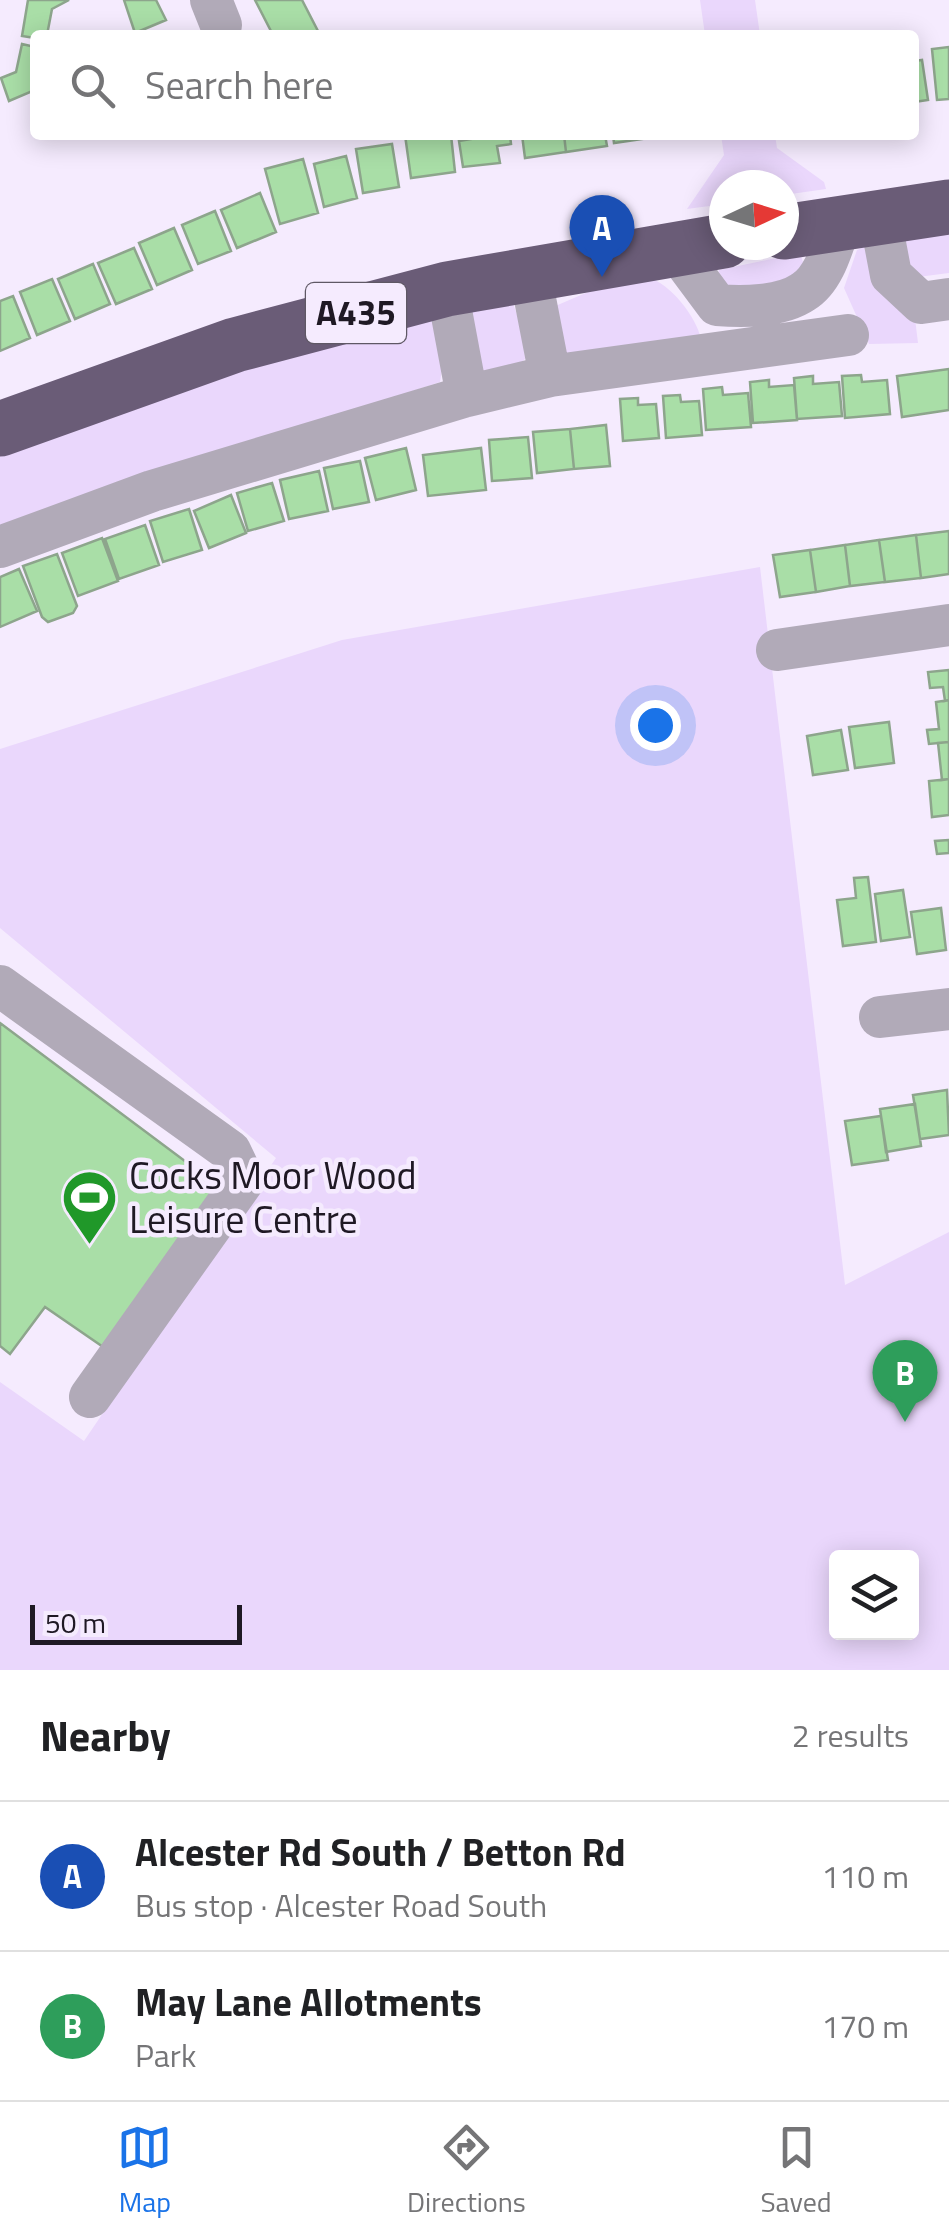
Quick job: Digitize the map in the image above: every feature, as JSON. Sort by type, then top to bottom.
[{"type":"highway","points":[[799,230],[949,207]]},
{"type":"highway","name":"A435","points":[[0,429],[235,345],[447,290],[703,245]]},
{"type":"street","points":[[703,245],[688,266],[716,304],[739,306],[777,301],[803,293],[861,220],[891,275],[921,304],[949,299]]},
{"type":"street","points":[[530,273],[550,376]]},
{"type":"street","points":[[447,290],[467,396]]},
{"type":"street","points":[[0,547],[152,490],[467,396],[550,376],[848,334]]},
{"type":"street","points":[[777,650],[949,625]]},
{"type":"street","points":[[0,986],[230,1152],[244,1180],[90,1397]]},
{"type":"street","points":[[880,1018],[949,1009]]},
{"type":"shaded area","points":[[700,0],[755,0],[759,30],[704,30]]},
{"type":"shaded area","points":[[722,140],[776,140],[777,148],[824,182],[826,189],[799,193],[799,170],[714,170],[724,155]]},
{"type":"shaded area","points":[[709,177],[709,206],[687,209]]},
{"type":"shaded area","points":[[949,226],[949,273],[910,278],[918,343],[869,344],[844,288],[857,250],[888,236]]},
{"type":"shaded area","points":[[799,253],[804,265],[798,279],[725,292],[717,279],[719,270],[767,260],[799,260]]},
{"type":"shaded area","points":[[649,278],[681,303],[701,339],[591,361],[557,350],[553,307],[588,292]]},
{"type":"shaded area","points":[[482,296],[512,301],[522,328],[525,359],[509,373],[486,378],[462,319]]},
{"type":"shaded area","points":[[411,316],[437,321],[446,343],[440,382],[0,527],[0,454],[87,418]]},
{"type":"shaded area","points":[[760,567],[845,1285],[949,1232],[949,1670],[0,1670],[0,1382],[84,1441],[276,1158],[0,928],[0,749],[342,640]]},
{"type":"building","points":[[28,0],[69,0],[52,9],[48,30],[30,30],[30,37],[22,36]]},
{"type":"building","points":[[124,0],[156,0],[166,20],[134,30]]},
{"type":"building","points":[[255,0],[302,0],[317,30],[270,30]]},
{"type":"building","points":[[22,44],[30,46],[30,92],[9,101],[1,78],[16,72]]},
{"type":"building","points":[[949,47],[949,99],[937,100],[932,49]]},
{"type":"building","points":[[922,60],[928,100],[919,101]]},
{"type":"building","points":[[406,140],[452,140],[455,172],[411,178]]},
{"type":"building","points":[[511,140],[511,144],[497,146],[500,163],[463,167],[459,141]]},
{"type":"building","points":[[523,140],[565,140],[566,152],[525,158]]},
{"type":"building","points":[[565,140],[606,140],[607,146],[566,152]]},
{"type":"building","points":[[392,144],[399,187],[363,193],[356,149]]},
{"type":"building","points":[[346,156],[357,198],[324,207],[314,164]]},
{"type":"building","points":[[303,159],[318,213],[280,224],[265,169]]},
{"type":"building","points":[[260,193],[276,232],[237,248],[221,210]]},
{"type":"building","points":[[215,211],[231,251],[198,264],[182,225]]},
{"type":"building","points":[[174,228],[192,270],[157,285],[139,243]]},
{"type":"building","points":[[134,248],[152,289],[116,304],[98,263]]},
{"type":"building","points":[[93,264],[110,304],[75,319],[58,279]]},
{"type":"building","points":[[52,279],[70,321],[37,335],[20,292]]},
{"type":"building","points":[[13,296],[30,338],[0,351],[0,301]]},
{"type":"building","points":[[949,369],[949,410],[902,417],[897,376]]},
{"type":"building","points":[[861,375],[862,382],[887,380],[890,414],[845,418],[842,376]]},
{"type":"building","points":[[813,376],[813,384],[839,382],[842,416],[797,419],[794,378]]},
{"type":"building","points":[[769,380],[769,387],[794,385],[797,420],[753,423],[750,382]]},
{"type":"building","points":[[722,387],[723,395],[748,393],[751,427],[706,430],[703,389]]},
{"type":"building","points":[[680,395],[681,402],[699,401],[702,435],[666,438],[663,396]]},
{"type":"building","points":[[638,398],[638,405],[656,404],[659,438],[623,441],[620,399]]},
{"type":"building","points":[[606,425],[610,466],[574,469],[570,429]]},
{"type":"building","points":[[570,429],[574,469],[537,473],[533,432]]},
{"type":"building","points":[[528,437],[532,478],[492,481],[489,440]]},
{"type":"building","points":[[406,448],[416,490],[376,500],[365,458]]},
{"type":"building","points":[[481,448],[486,490],[428,496],[423,455]]},
{"type":"building","points":[[360,461],[369,502],[333,509],[324,468]]},
{"type":"building","points":[[319,471],[328,511],[289,519],[280,480]]},
{"type":"building","points":[[272,483],[284,521],[248,531],[237,493]]},
{"type":"building","points":[[231,495],[246,533],[209,548],[194,511]]},
{"type":"building","points":[[189,509],[202,550],[163,562],[150,521]]},
{"type":"building","points":[[145,525],[159,565],[119,579],[105,539]]},
{"type":"building","points":[[949,531],[949,574],[921,578],[916,535]]},
{"type":"building","points":[[916,535],[921,578],[885,582],[879,540]]},
{"type":"building","points":[[102,538],[118,581],[78,596],[62,553]]},
{"type":"building","points":[[879,540],[885,582],[850,586],[845,545]]},
{"type":"building","points":[[845,545],[850,586],[816,592],[810,550]]},
{"type":"building","points":[[810,550],[816,592],[780,597],[773,555]]},
{"type":"building","points":[[57,554],[77,606],[73,613],[48,622],[42,617],[23,566]]},
{"type":"building","points":[[19,569],[37,611],[0,627],[0,577]]},
{"type":"building","points":[[949,670],[949,700],[945,701],[943,687],[930,688],[928,672]]},
{"type":"building","points":[[949,700],[949,742],[929,744],[927,730],[939,729],[936,702]]},
{"type":"building","points":[[889,722],[894,763],[855,768],[849,727]]},
{"type":"building","points":[[841,730],[848,770],[813,775],[807,736]]},
{"type":"building","points":[[949,742],[949,779],[942,780],[938,743]]},
{"type":"building","points":[[949,779],[949,815],[932,817],[929,781]]},
{"type":"building","points":[[949,840],[949,853],[937,854],[935,841]]},
{"type":"building","points":[[868,877],[876,942],[843,946],[837,900],[856,898],[854,878]]},
{"type":"building","points":[[903,890],[910,937],[881,941],[875,894]]},
{"type":"building","points":[[941,908],[946,950],[917,954],[911,912]]},
{"type":"building","name":"Cocks Moor Wood Leisure Centre","points":[[0,1023],[221,1188],[109,1351],[45,1307],[10,1354],[0,1346]]},
{"type":"building","points":[[947,1090],[949,1135],[920,1139],[913,1095]]},
{"type":"building","points":[[915,1104],[921,1146],[886,1152],[880,1109]]},
{"type":"building","points":[[881,1116],[888,1160],[852,1165],[845,1121]]},
{"type":"place","name":"Alcester Rd South / Betton Rd","points":[[602,277]]},
{"type":"place","name":"Cocks Moor Wood Leisure Centre","points":[[90,1247]]},
{"type":"place","name":"May Lane Allotments","points":[[905,1422]]}]
